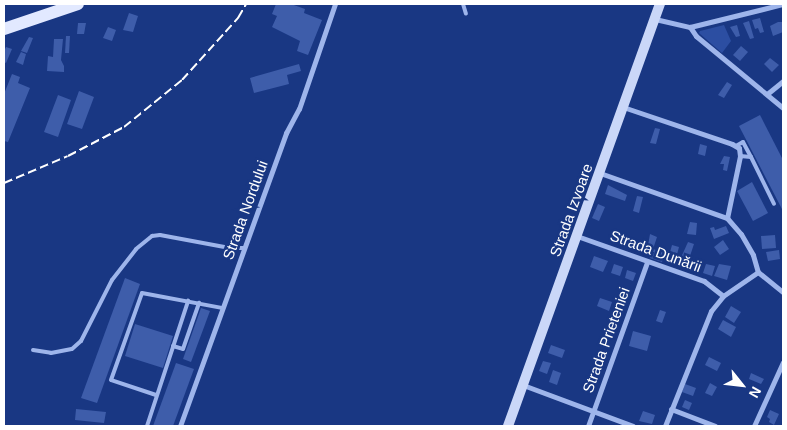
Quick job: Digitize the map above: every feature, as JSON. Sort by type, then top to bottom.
[{"type":"main road","points":[[4,28],[78,4]]},
{"type":"main road","name":"Strada Izvoare","points":[[508,426],[660,4]]},
{"type":"street","name":"Strada Nordului","points":[[180,426],[286,133],[299,109],[335,4]]},
{"type":"street","points":[[655,19],[690,27],[783,4]]},
{"type":"street","points":[[690,27],[696,36],[783,108]]},
{"type":"street","points":[[767,94],[783,81]]},
{"type":"street","points":[[623,107],[736,146],[740,156],[726,218]]},
{"type":"street","points":[[600,174],[726,218],[745,241],[753,255],[758,272],[783,292]]},
{"type":"street","name":"Strada Dunării","points":[[577,236],[704,281],[723,296]]},
{"type":"street","name":"Strada Prieteniei","points":[[588,426],[648,262]]},
{"type":"street","points":[[665,426],[703,327],[723,296],[758,272]]},
{"type":"street","points":[[754,426],[783,362]]},
{"type":"street","points":[[777,374],[783,377]]},
{"type":"street","points":[[523,385],[633,426]]},
{"type":"street","points":[[671,409],[715,426]]},
{"type":"lane","points":[[463,4],[466,14]]},
{"type":"lane","points":[[736,146],[743,142],[774,204]]},
{"type":"lane","points":[[740,156],[751,157]]},
{"type":"lane","points":[[34,350],[52,353],[72,349],[81,342],[112,280],[136,249],[152,236],[160,235],[244,248]]},
{"type":"lane","points":[[156,395],[111,380],[142,293],[222,308]]},
{"type":"lane","points":[[147,426],[188,301]]},
{"type":"lane","points":[[173,346],[183,349],[199,303]]},
{"type":"shaded area","points":[[724,25],[731,41],[722,53],[699,33],[700,31]]},
{"type":"building","points":[[276,4],[291,4],[305,9],[304,13],[322,20],[308,55],[297,51],[300,41],[272,27],[277,16],[272,14]]},
{"type":"building","points":[[129,13],[138,16],[133,32],[123,30]]},
{"type":"building","points":[[760,18],[764,32],[760,33],[758,28],[755,29],[752,20]]},
{"type":"building","points":[[749,21],[754,38],[750,39],[743,23]]},
{"type":"building","points":[[783,22],[783,32],[773,36],[770,26]]},
{"type":"building","points":[[78,23],[86,23],[84,34],[77,34]]},
{"type":"building","points":[[737,25],[740,36],[736,37],[730,27]]},
{"type":"building","points":[[108,27],[116,30],[112,41],[103,38]]},
{"type":"building","points":[[66,36],[70,36],[69,53],[65,53]]},
{"type":"building","points":[[29,37],[33,38],[27,53],[21,51]]},
{"type":"building","points":[[54,39],[63,39],[61,60],[64,72],[47,71],[48,56],[53,57]]},
{"type":"building","points":[[741,46],[748,52],[740,61],[733,55]]},
{"type":"building","points":[[6,47],[12,49],[6,63],[4,62],[4,51]]},
{"type":"building","points":[[21,52],[26,54],[23,65],[16,62]]},
{"type":"building","points":[[770,58],[779,65],[772,72],[764,64]]},
{"type":"building","points":[[299,64],[301,71],[287,75],[289,84],[254,93],[250,78]]},
{"type":"building","points":[[12,74],[20,77],[18,83],[30,88],[8,142],[4,141],[4,94]]},
{"type":"building","points":[[727,82],[732,85],[724,98],[718,95]]},
{"type":"building","points":[[79,91],[94,97],[82,129],[67,124]]},
{"type":"building","points":[[58,95],[71,100],[58,137],[44,132]]},
{"type":"building","points":[[760,115],[783,160],[783,211],[739,126]]},
{"type":"building","points":[[655,128],[660,129],[656,144],[650,143]]},
{"type":"building","points":[[700,144],[707,146],[705,156],[698,154]]},
{"type":"building","points":[[724,156],[730,157],[727,171],[723,170],[724,164],[720,164]]},
{"type":"building","points":[[752,182],[768,213],[753,221],[737,191]]},
{"type":"building","points":[[608,185],[627,195],[625,201],[605,194]]},
{"type":"building","points":[[637,196],[643,197],[639,213],[633,211]]},
{"type":"building","points":[[598,204],[605,207],[599,221],[592,218]]},
{"type":"building","points":[[690,222],[697,223],[696,235],[687,234]]},
{"type":"building","points":[[726,226],[729,233],[714,239],[710,228],[714,227],[715,230]]},
{"type":"building","points":[[650,234],[657,237],[653,249],[665,253],[662,262],[650,258],[652,252],[647,251]]},
{"type":"building","points":[[775,235],[776,248],[762,249],[761,236]]},
{"type":"building","points":[[723,240],[729,249],[720,255],[714,247]]},
{"type":"building","points":[[688,242],[694,244],[687,265],[679,262]]},
{"type":"building","points":[[672,245],[679,247],[675,262],[670,261],[671,257],[669,256]]},
{"type":"building","points":[[779,250],[780,259],[768,261],[766,252]]},
{"type":"building","points":[[594,256],[608,261],[603,272],[590,267]]},
{"type":"building","points":[[614,264],[623,267],[620,276],[611,273]]},
{"type":"building","points":[[706,264],[715,266],[712,276],[703,273]]},
{"type":"building","points":[[719,264],[731,266],[727,280],[714,276]]},
{"type":"building","points":[[627,270],[636,273],[633,281],[625,278]]},
{"type":"building","points":[[125,278],[140,284],[97,403],[81,398]]},
{"type":"building","points":[[600,298],[612,302],[609,311],[597,306]]},
{"type":"building","points":[[731,306],[741,312],[734,323],[725,317]]},
{"type":"building","points":[[201,308],[210,311],[191,362],[183,359]]},
{"type":"building","points":[[660,310],[666,312],[662,323],[656,321]]},
{"type":"building","points":[[723,320],[736,327],[731,337],[718,329]]},
{"type":"building","points":[[135,324],[173,336],[163,368],[125,356]]},
{"type":"building","points":[[633,331],[651,336],[647,351],[629,346]]},
{"type":"building","points":[[551,345],[565,350],[562,358],[548,353]]},
{"type":"building","points":[[709,357],[721,363],[717,371],[705,365]]},
{"type":"building","points":[[543,361],[551,363],[547,374],[539,371]]},
{"type":"building","points":[[176,363],[194,369],[173,426],[153,426]]},
{"type":"building","points":[[553,370],[561,373],[557,385],[549,382]]},
{"type":"building","points":[[751,373],[764,379],[761,384],[749,379]]},
{"type":"building","points":[[710,383],[717,387],[712,396],[705,393]]},
{"type":"building","points":[[685,384],[696,388],[693,396],[682,392]]},
{"type":"building","points":[[685,400],[692,403],[689,410],[682,407]]},
{"type":"building","points":[[76,409],[106,412],[104,423],[75,420]]},
{"type":"building","points":[[770,410],[779,414],[774,425],[769,422],[770,419],[767,417]]},
{"type":"building","points":[[643,411],[655,415],[652,424],[639,421]]},
{"type":"railway","points":[[4,183],[68,156],[124,127],[182,80],[238,18],[246,4]]}]
